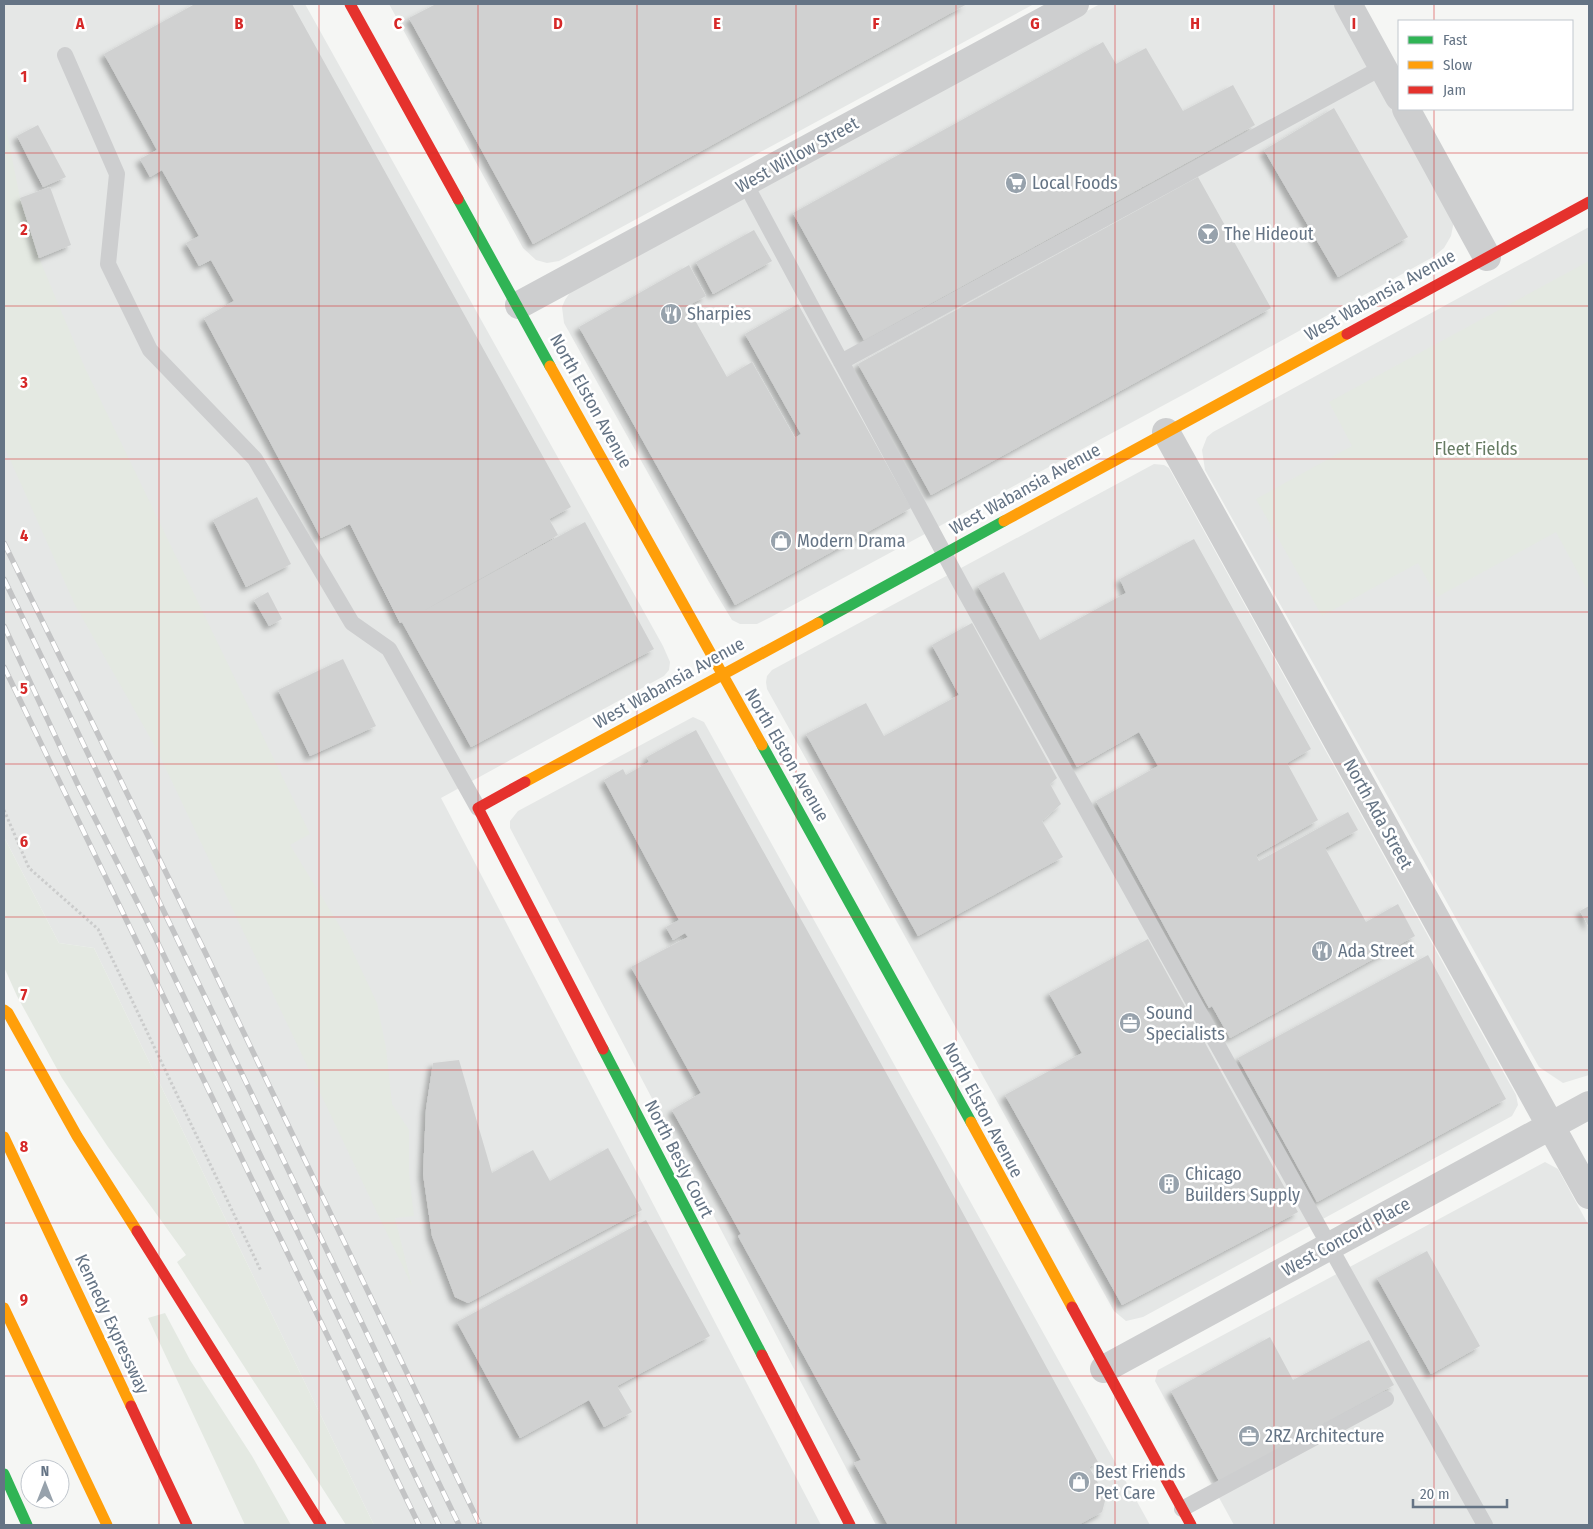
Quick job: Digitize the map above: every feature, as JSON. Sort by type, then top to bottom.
[{"type":"main road","name":"North Elston Avenue","points":[[350,4],[722,675],[844,890],[1104,1369],[1191,1525]]},
{"type":"main road","name":"West Wabansia Avenue","points":[[478,808],[1589,202]]},
{"type":"main road","name":"North Besly Court","points":[[478,808],[850,1525]]},
{"type":"main road","points":[[4,1010],[8,1013],[76,1136],[321,1525]]},
{"type":"main road","name":"Kennedy Expressway","points":[[4,1137],[187,1525]]},
{"type":"main road","points":[[4,1308],[107,1525]]},
{"type":"main road","points":[[4,1474],[27,1525]]},
{"type":"street","name":"West Willow Street","points":[[519,306],[1075,4]]},
{"type":"street","points":[[1348,4],[1398,95]]},
{"type":"street","points":[[1407,110],[1487,257]]},
{"type":"street","name":"North Ada Street","points":[[1166,432],[1589,1195]]},
{"type":"street","name":"West Concord Place","points":[[1104,1369],[1589,1105]]},
{"type":"lane","points":[[64,55],[117,174],[108,264],[150,350],[255,459],[352,623],[389,649],[478,808]]},
{"type":"lane","points":[[841,362],[1383,67]]},
{"type":"lane","points":[[745,183],[943,554],[1485,1525]]},
{"type":"lane","points":[[1182,1509],[1386,1399]]},
{"type":"path","points":[[4,810],[29,868],[98,929],[261,1272]]},
{"type":"shaded area","points":[[4,4],[305,4],[663,646],[670,662],[669,670],[664,676],[441,798],[821,1525],[374,1525],[94,948],[59,943],[4,837]]},
{"type":"shaded area","points":[[389,4],[1034,4],[559,261],[547,263],[536,260],[523,248]]},
{"type":"shaded area","points":[[1100,4],[1339,4],[1454,221],[1451,236],[1444,248],[1433,257],[1190,391],[771,617],[757,624],[740,624],[732,620],[564,323],[562,307],[565,300],[571,291]]},
{"type":"shaded area","points":[[1589,227],[1589,1075],[1563,1083],[1539,1067],[1205,470],[1202,450],[1207,437],[1213,432]]},
{"type":"shaded area","points":[[1154,464],[1164,465],[1169,468],[1516,1095],[1518,1105],[1512,1116],[1143,1317],[1126,1321],[1114,1311],[767,689],[766,682],[767,676],[772,670]]},
{"type":"shaded area","points":[[693,717],[704,722],[1150,1525],[876,1525],[510,828],[510,821],[518,811]]},
{"type":"shaded area","points":[[1545,1162],[1558,1169],[1589,1226],[1589,1525],[1234,1525],[1155,1381],[1158,1370]]},
{"type":"green space","points":[[4,118],[20,198],[39,258],[85,368],[310,834],[290,845],[344,933],[377,1003],[386,1048],[392,1104],[409,1130],[409,1174],[414,1216],[395,1218],[412,1286],[156,748],[75,605],[4,446]]},
{"type":"green space","name":"Fleet Fields","points":[[1589,261],[1589,593],[1556,532],[1437,597],[1418,563],[1322,616],[1256,499],[1352,446],[1329,402]]},
{"type":"green space","points":[[4,837],[59,943],[94,948],[374,1525],[346,1525],[177,1262],[186,1255],[108,1147],[62,1078],[17,996],[4,967]]},
{"type":"green space","points":[[165,1313],[190,1360],[252,1456],[291,1525],[245,1525],[148,1318]]},
{"type":"building","points":[[195,4],[292,4],[571,507],[549,519],[558,535],[423,611],[585,522],[654,649],[471,747],[402,622],[400,623],[350,524],[321,538],[204,318],[234,301],[211,260],[199,266],[186,243],[199,236],[162,170],[150,177],[140,159],[157,150],[104,54]]},
{"type":"building","points":[[436,4],[967,4],[533,244],[409,18]]},
{"type":"building","points":[[1103,42],[1116,64],[1146,48],[1183,111],[1233,85],[1255,125],[864,340],[793,213]]},
{"type":"building","points":[[1334,108],[1408,237],[1338,277],[1264,150]]},
{"type":"building","points":[[38,125],[66,177],[43,187],[17,136]]},
{"type":"building","points":[[1198,177],[1271,308],[931,495],[858,364]]},
{"type":"building","points":[[50,187],[71,245],[39,258],[20,198]]},
{"type":"building","points":[[754,230],[772,261],[713,294],[696,262]]},
{"type":"building","points":[[689,265],[706,296],[687,306],[727,377],[752,362],[795,438],[801,434],[745,334],[798,304],[911,508],[735,605],[579,327]]},
{"type":"building","points":[[257,497],[291,564],[246,587],[213,520]]},
{"type":"building","points":[[1194,539],[1311,749],[1287,763],[1318,820],[1256,855],[1259,861],[1348,812],[1358,830],[1325,848],[1366,922],[1398,904],[1415,936],[1230,1038],[1212,1006],[1209,1008],[1096,801],[1158,766],[1139,732],[1077,767],[978,586],[1004,572],[1040,640],[1126,593],[1120,579]]},
{"type":"building","points":[[268,592],[282,619],[269,626],[254,600]]},
{"type":"building","points":[[972,623],[1057,778],[1050,784],[1061,804],[1042,821],[1063,857],[918,936],[806,734],[866,703],[884,736],[959,695],[932,645]]},
{"type":"building","points":[[343,659],[376,726],[310,756],[278,690]]},
{"type":"building","points":[[696,730],[920,1134],[1098,1462],[1089,1467],[1106,1497],[1102,1512],[1078,1525],[888,1525],[854,1463],[861,1460],[738,1236],[741,1234],[672,1110],[701,1093],[631,967],[688,937],[685,933],[673,940],[666,927],[679,920],[604,780],[623,769],[626,775],[649,762],[647,757]]},
{"type":"building","points":[[1589,906],[1589,927],[1580,911]]},
{"type":"building","name":"Chicago Builders Supply","points":[[1148,939],[1298,1212],[1122,1305],[1005,1095],[1082,1053],[1049,993]]},
{"type":"building","points":[[1428,955],[1506,1099],[1317,1202],[1238,1058]]},
{"type":"building","points":[[459,1060],[492,1173],[533,1150],[550,1181],[608,1148],[642,1210],[468,1303],[455,1297],[432,1236],[423,1174],[426,1109],[433,1063]]},
{"type":"building","points":[[646,1220],[710,1336],[617,1386],[632,1412],[604,1427],[589,1400],[520,1438],[457,1322]]},
{"type":"building","points":[[1427,1251],[1480,1346],[1431,1374],[1377,1278]]},
{"type":"building","name":"2RZ Architecture","points":[[1270,1337],[1293,1380],[1369,1340],[1394,1385],[1219,1481],[1171,1391]]},
{"type":"railway","points":[[4,543],[205,952],[480,1525]]},
{"type":"railway","points":[[4,579],[459,1525]]},
{"type":"railway","points":[[4,626],[78,785],[153,933],[439,1525]]},
{"type":"railway","points":[[4,667],[419,1525]]},
{"type":"traffic: fast","points":[[458,199],[550,366]]},
{"type":"traffic: fast","points":[[818,623],[1004,521]]},
{"type":"traffic: fast","points":[[762,745],[971,1122]]},
{"type":"traffic: fast","points":[[603,1049],[762,1355]]},
{"type":"traffic: fast","points":[[4,1474],[27,1525]]},
{"type":"traffic: slow","points":[[1004,521],[1347,334]]},
{"type":"traffic: slow","points":[[550,366],[762,745]]},
{"type":"traffic: slow","points":[[525,782],[818,623]]},
{"type":"traffic: slow","points":[[4,1010],[8,1013],[77,1136],[137,1231]]},
{"type":"traffic: slow","points":[[971,1122],[1072,1307]]},
{"type":"traffic: slow","points":[[4,1137],[131,1406]]},
{"type":"traffic: slow","points":[[4,1308],[107,1525]]},
{"type":"traffic: jam","points":[[350,4],[458,199]]},
{"type":"traffic: jam","points":[[1347,334],[1589,202]]},
{"type":"traffic: jam","points":[[525,782],[478,808],[603,1049]]},
{"type":"traffic: jam","points":[[137,1231],[321,1525]]},
{"type":"traffic: jam","points":[[1072,1307],[1191,1525]]},
{"type":"traffic: jam","points":[[762,1355],[850,1525]]},
{"type":"traffic: jam","points":[[131,1406],[187,1525]]},
{"type":"place","name":"Local Foods","points":[[1016,183]]},
{"type":"place","name":"The Hideout","points":[[1208,234]]},
{"type":"place","name":"Sharpies","points":[[671,314]]},
{"type":"place","name":"Modern Drama","points":[[781,541]]},
{"type":"place","name":"Ada Street","points":[[1322,951]]},
{"type":"place","name":"Sound Specialists","points":[[1130,1023]]},
{"type":"place","name":"Chicago Builders Supply","points":[[1169,1184]]},
{"type":"place","name":"2RZ Architecture","points":[[1249,1436]]},
{"type":"place","name":"Best Friends Pet Care","points":[[1079,1482]]}]
